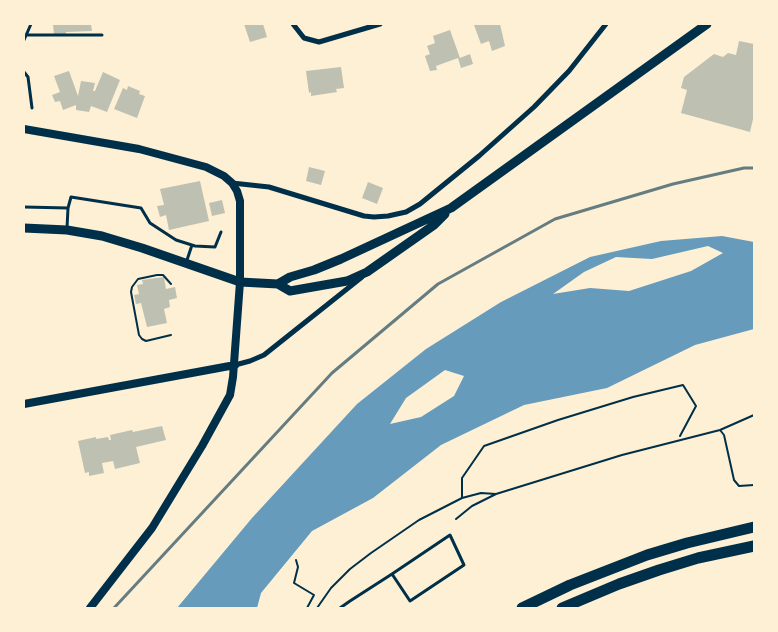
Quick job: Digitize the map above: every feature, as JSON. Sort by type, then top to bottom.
[{"type":"highway","points":[[522,608],[570,585],[647,555],[754,527]]},
{"type":"highway","points":[[562,608],[659,570],[754,546]]},
{"type":"main road","points":[[24,228],[67,230],[102,236],[240,282],[278,284],[290,292],[347,281],[367,272],[434,225],[451,208],[707,24]]},
{"type":"main road","points":[[278,284],[290,277],[323,266],[451,208]]},
{"type":"street","points":[[293,24],[304,38],[319,42],[380,24]]},
{"type":"street","points":[[232,182],[269,188],[369,217],[388,216],[406,212],[420,204],[479,156],[534,107],[569,71],[606,24]]},
{"type":"street","points":[[24,129],[139,149],[212,170],[232,182],[240,202],[240,282],[235,365],[230,395],[152,528],[90,608]]},
{"type":"street","points":[[24,404],[250,361],[264,355],[349,289],[367,272]]},
{"type":"lane","points":[[31,24],[25,38],[102,35]]},
{"type":"lane","points":[[24,72],[28,77],[32,108]]},
{"type":"lane","points":[[67,230],[68,208],[71,197],[141,208],[150,223],[176,240],[192,245],[215,247],[221,232]]},
{"type":"lane","points":[[24,207],[68,208]]},
{"type":"lane","points":[[186,264],[192,245]]},
{"type":"lane","points":[[340,608],[450,535],[464,565],[410,601],[392,574]]},
{"type":"path","points":[[170,336],[146,341],[142,340],[139,335],[131,292],[138,279],[157,275],[164,275],[171,284]]},
{"type":"path","points":[[462,498],[462,478],[484,446],[558,420],[633,397],[683,385],[696,406],[680,436]]},
{"type":"path","points":[[456,519],[472,506],[496,494],[622,455],[720,430],[754,415]]},
{"type":"path","points":[[720,430],[724,435],[736,484],[742,486],[754,485]]},
{"type":"path","points":[[316,608],[350,569],[419,520],[462,498],[476,494],[496,494]]},
{"type":"path","points":[[296,560],[298,567],[294,582],[314,595],[307,608]]},
{"type":"water","points":[[722,236],[754,242],[754,329],[695,345],[607,388],[524,405],[441,445],[373,498],[312,531],[261,593],[257,608],[177,608],[252,518],[357,404],[426,349],[501,302],[590,257],[661,241]],"holes":[[[708,246],[723,253],[691,271],[629,291],[590,288],[553,294],[584,272],[616,257],[652,259]],[[445,370],[464,376],[454,396],[421,417],[390,424],[406,398]]]},
{"type":"building","points":[[53,24],[91,24],[92,31],[66,32],[66,34],[54,35]]},
{"type":"building","points":[[244,24],[263,24],[267,37],[250,42]]},
{"type":"building","points":[[500,24],[505,46],[492,51],[489,41],[481,44],[474,25]]},
{"type":"building","points":[[450,30],[460,58],[470,54],[473,64],[461,68],[458,58],[436,66],[437,70],[430,71],[425,56],[430,54],[427,46],[435,43],[433,36]]},
{"type":"building","points":[[739,41],[754,44],[754,115],[750,132],[681,113],[687,90],[681,88],[684,77],[714,54],[723,57],[728,53],[736,55]]},
{"type":"building","points":[[341,67],[344,88],[336,89],[337,92],[311,96],[306,71]]},
{"type":"building","points":[[69,71],[78,96],[81,81],[95,83],[93,91],[95,91],[103,72],[120,80],[107,112],[91,106],[89,112],[76,110],[76,105],[63,110],[60,101],[55,102],[52,95],[60,92],[54,76]]},
{"type":"building","points":[[128,86],[140,91],[139,94],[145,96],[137,118],[114,109],[123,88],[127,90]]},
{"type":"building","points":[[309,167],[325,171],[321,185],[306,181]]},
{"type":"building","points":[[200,181],[209,221],[169,230],[166,215],[160,217],[157,206],[164,205],[160,189]]},
{"type":"building","points":[[368,182],[383,188],[377,204],[362,198]]},
{"type":"building","points":[[222,200],[225,213],[212,216],[209,203]]},
{"type":"building","points":[[164,277],[166,289],[175,287],[177,298],[169,300],[170,307],[164,309],[167,323],[147,327],[141,303],[136,304],[134,295],[139,294],[137,285],[143,284],[142,280]]},
{"type":"building","points":[[162,426],[166,440],[136,447],[140,463],[115,469],[113,461],[102,463],[104,473],[89,476],[89,472],[85,473],[78,441],[96,437],[96,439],[108,437],[111,440],[110,435]]},
{"type":"railway","points":[[114,608],[332,373],[438,284],[555,219],[673,184],[744,168],[754,168]]}]
